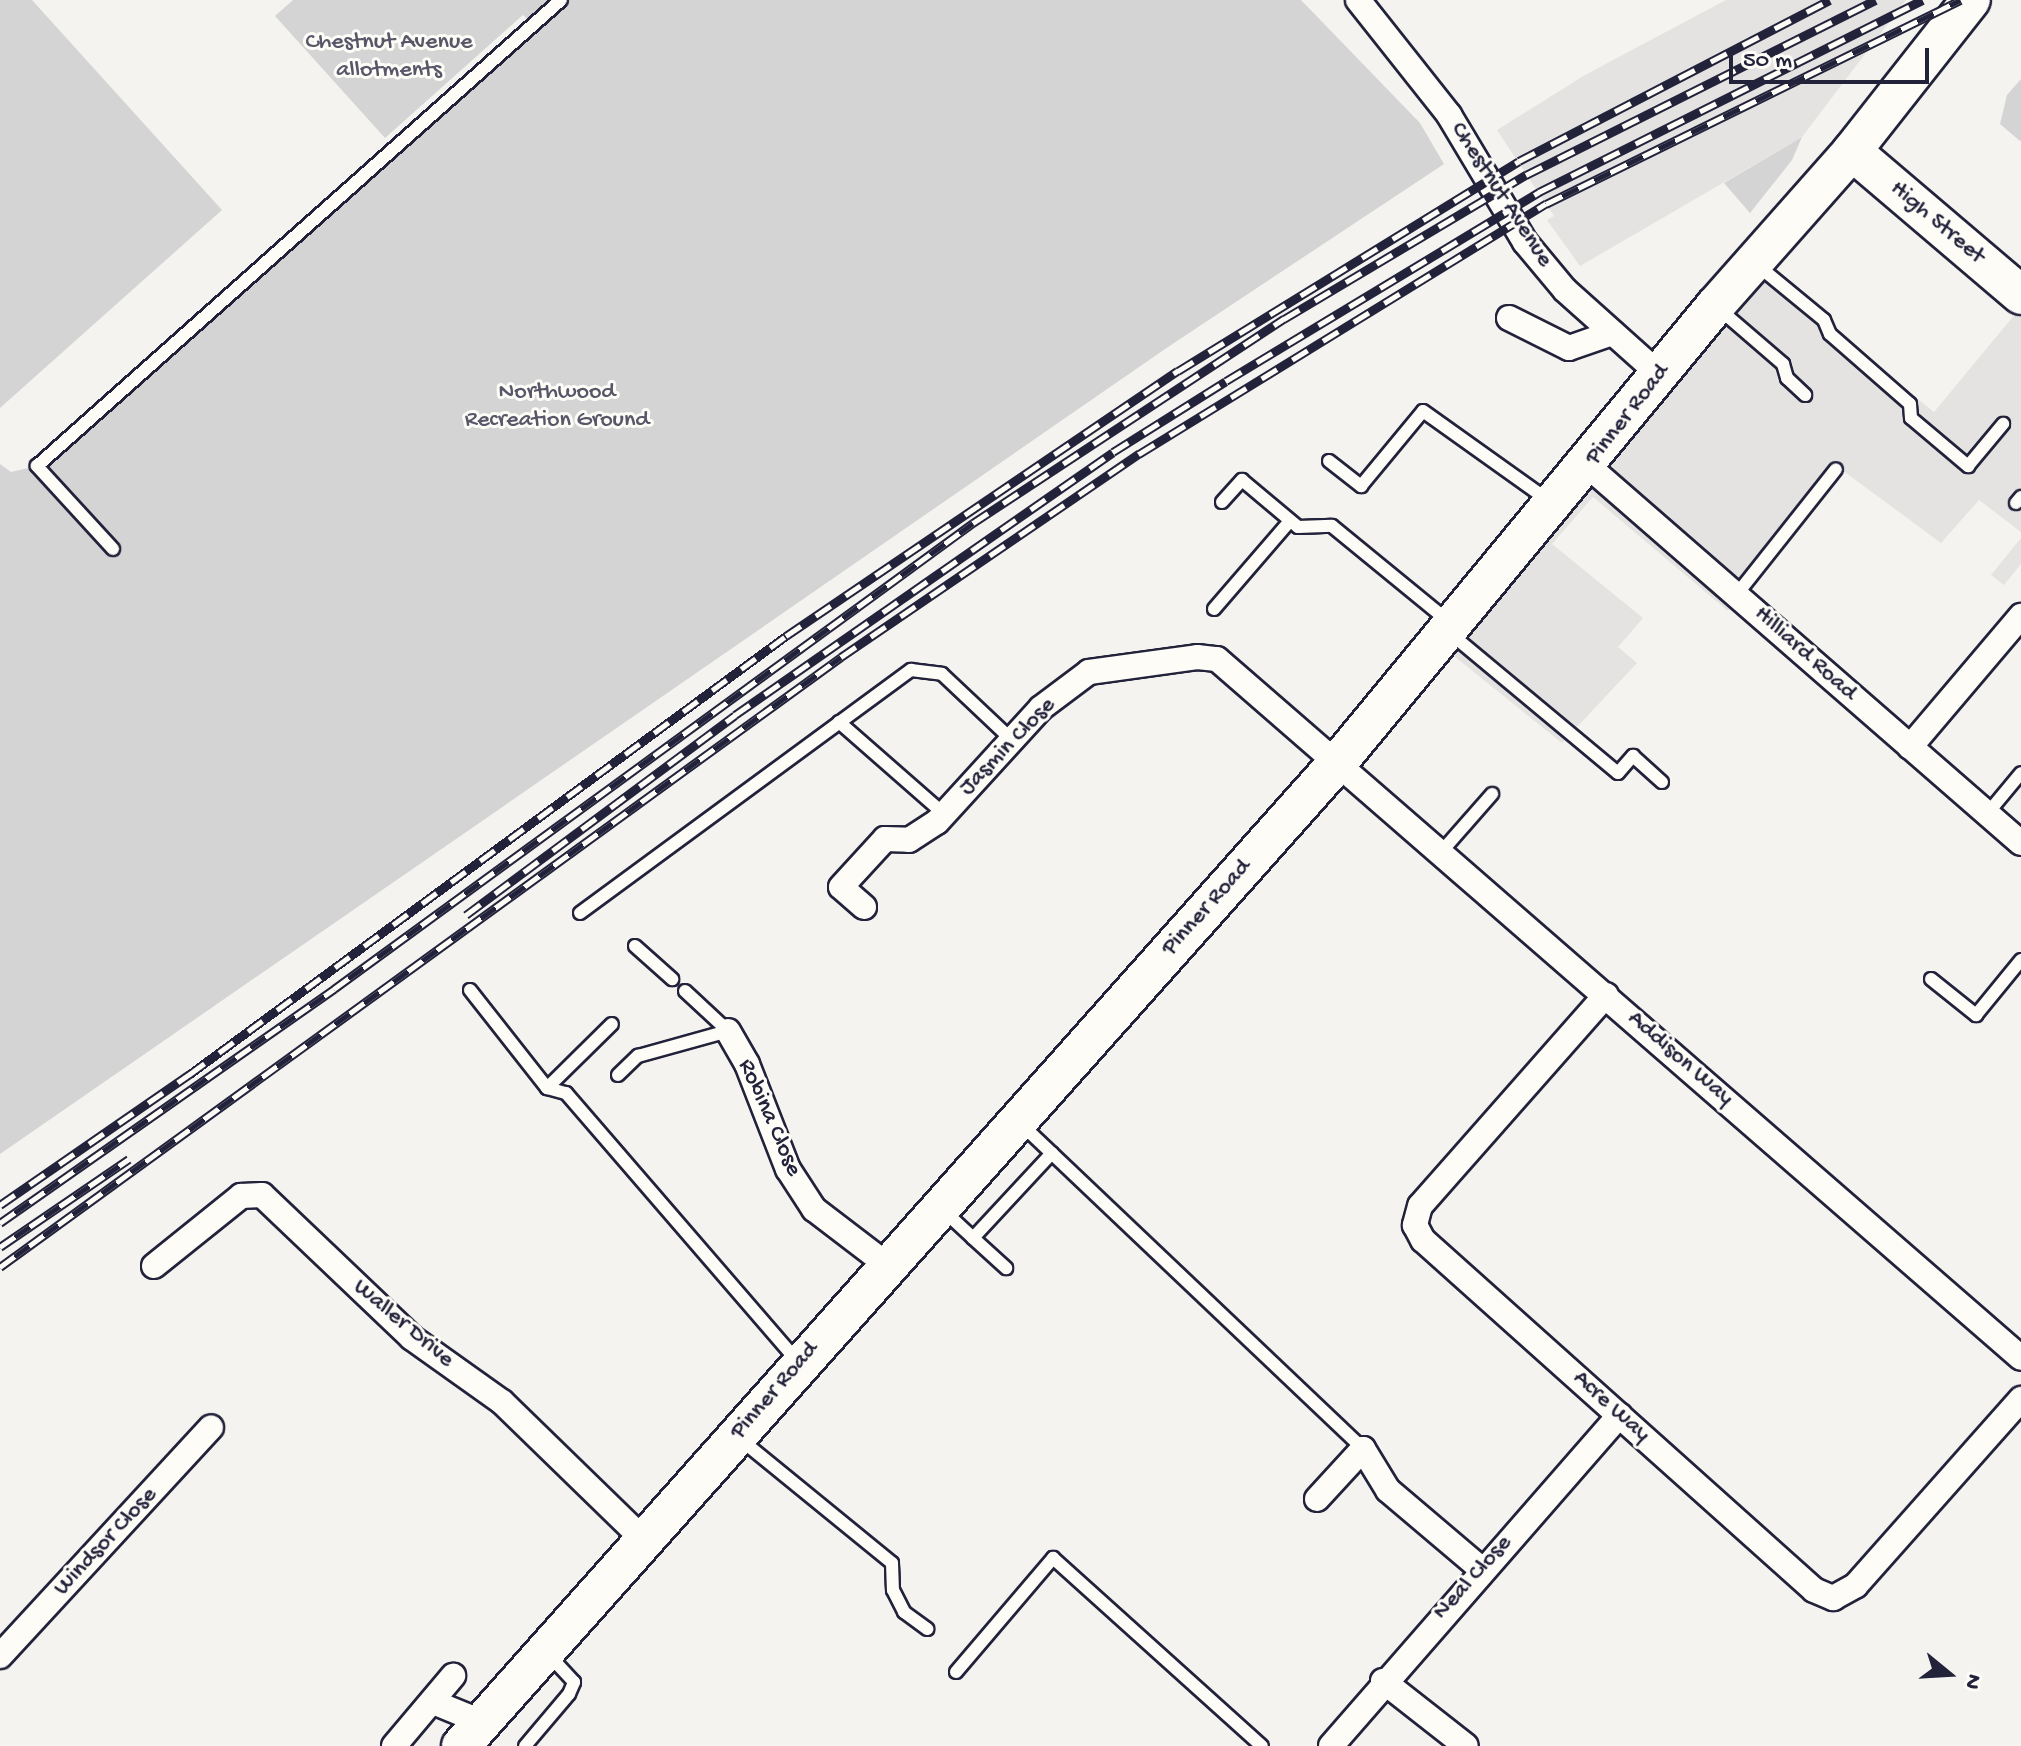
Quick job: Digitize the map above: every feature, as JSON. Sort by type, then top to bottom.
[{"type":"main road","name":"Pinner Road","points":[[471,1734],[938,1205],[1339,761],[1588,466],[1715,306],[1852,151],[1971,0]]},
{"type":"main road","name":"High Street","points":[[1852,151],[2021,295]]},
{"type":"street","name":"Chestnut Avenue","points":[[1358,0],[1449,115],[1525,242],[1565,290],[1660,375]]},
{"type":"street","points":[[1509,318],[1569,348],[1612,333]]},
{"type":"street","name":"Hilliard Road","points":[[1588,466],[2021,843]]},
{"type":"street","points":[[1910,747],[2021,616]]},
{"type":"street","name":"Jasmin Close","points":[[864,907],[841,887],[885,839],[909,840],[944,814],[1041,708],[1089,672],[1197,657],[1217,659],[1236,670],[1339,761]]},
{"type":"street","name":"Addison Way","points":[[1339,761],[2021,1358]]},
{"type":"street","name":"Acre Way","points":[[1606,995],[1420,1206],[1415,1225],[1423,1240],[1814,1590],[1833,1598],[1856,1585],[2021,1399]]},
{"type":"street","name":"Robina Close","points":[[728,1031],[747,1064],[788,1169],[814,1209],[886,1264]]},
{"type":"street","name":"Waller Drive","points":[[154,1266],[241,1196],[262,1195],[412,1338],[502,1402],[644,1540]]},
{"type":"street","name":"Neal Close","points":[[1331,1746],[1383,1681],[1620,1415]]},
{"type":"street","name":"Windsor Close","points":[[0,1656],[211,1427]]},
{"type":"street","points":[[1317,1499],[1363,1449],[1388,1490],[1481,1569]]},
{"type":"street","points":[[394,1746],[453,1676]]},
{"type":"street","points":[[1383,1681],[1466,1746]]},
{"type":"street","points":[[433,1702],[471,1734]]},
{"type":"lane","points":[[113,549],[37,466],[561,0]]},
{"type":"lane","points":[[1753,262],[1824,320],[1830,334],[1910,404],[1911,418],[1968,466],[2003,424]]},
{"type":"lane","points":[[1715,306],[1783,364],[1787,378],[1805,395]]},
{"type":"lane","points":[[1329,461],[1361,486],[1423,411],[1555,505]]},
{"type":"lane","points":[[1737,594],[1836,469]]},
{"type":"lane","points":[[1222,502],[1242,480],[1298,527],[1332,526],[1618,773],[1633,756],[1662,782]]},
{"type":"lane","points":[[1214,609],[1290,521]]},
{"type":"lane","points":[[580,913],[911,670],[930,669],[1012,740]]},
{"type":"lane","points":[[839,722],[944,814]]},
{"type":"lane","points":[[1987,814],[2021,773]]},
{"type":"lane","points":[[1442,851],[1492,794]]},
{"type":"lane","points":[[635,946],[672,979]]},
{"type":"lane","points":[[1931,979],[1976,1015],[2021,960]]},
{"type":"lane","points":[[470,990],[547,1088],[566,1093],[799,1363]]},
{"type":"lane","points":[[685,991],[728,1031]]},
{"type":"lane","points":[[547,1088],[612,1024]]},
{"type":"lane","points":[[618,1075],[638,1056],[728,1031]]},
{"type":"lane","points":[[1016,1119],[1363,1449]]},
{"type":"lane","points":[[973,1238],[1052,1153]]},
{"type":"lane","points":[[938,1205],[1006,1268]]},
{"type":"lane","points":[[735,1436],[892,1563],[893,1590],[904,1612],[927,1629]]},
{"type":"lane","points":[[956,1672],[1053,1558],[1262,1746]]},
{"type":"lane","points":[[525,1746],[569,1694],[574,1682],[546,1652]]},
{"type":"shaded area","points":[[1726,0],[1906,0],[1802,137],[1580,266],[1547,220],[1554,216],[1497,130],[1585,75]]},
{"type":"shaded area","points":[[1751,265],[1934,412],[2021,307],[2021,532],[1979,500],[1941,543],[1842,470],[1728,611],[1593,497],[1552,544],[1643,618],[1618,647],[1637,663],[1562,743],[1439,644]]},
{"type":"shaded area","points":[[2021,538],[2021,564],[2004,585],[1991,575]]},
{"type":"green space","points":[[0,0],[32,0],[222,210],[0,408]]},
{"type":"green space","name":"Northwood Recreation Ground","points":[[293,0],[1301,0],[1420,123],[1444,164],[1168,347],[0,1154],[0,464],[11,472],[37,466],[534,25],[523,15],[385,138],[275,16]]},
{"type":"green space","points":[[2021,79],[2020,141],[2000,124],[2007,95]]},
{"type":"green space","points":[[1802,137],[1792,160],[1750,213],[1724,183]]},
{"type":"railway","points":[[0,1205],[190,1074],[786,636],[1178,371],[1519,161],[1830,0]]},
{"type":"railway","points":[[0,1223],[334,989],[973,523],[1284,319],[1526,175],[1876,0]]},
{"type":"railway","points":[[466,915],[735,715],[1113,452],[1226,381],[1539,192],[1923,0]]},
{"type":"railway","points":[[0,1267],[841,657],[1139,454],[1546,204],[1961,0]]},
{"type":"railway","points":[[0,1247],[129,1159]]},
{"type":"park label","name":"Chestnut Avenue allotments","points":[[389,57]]}]
